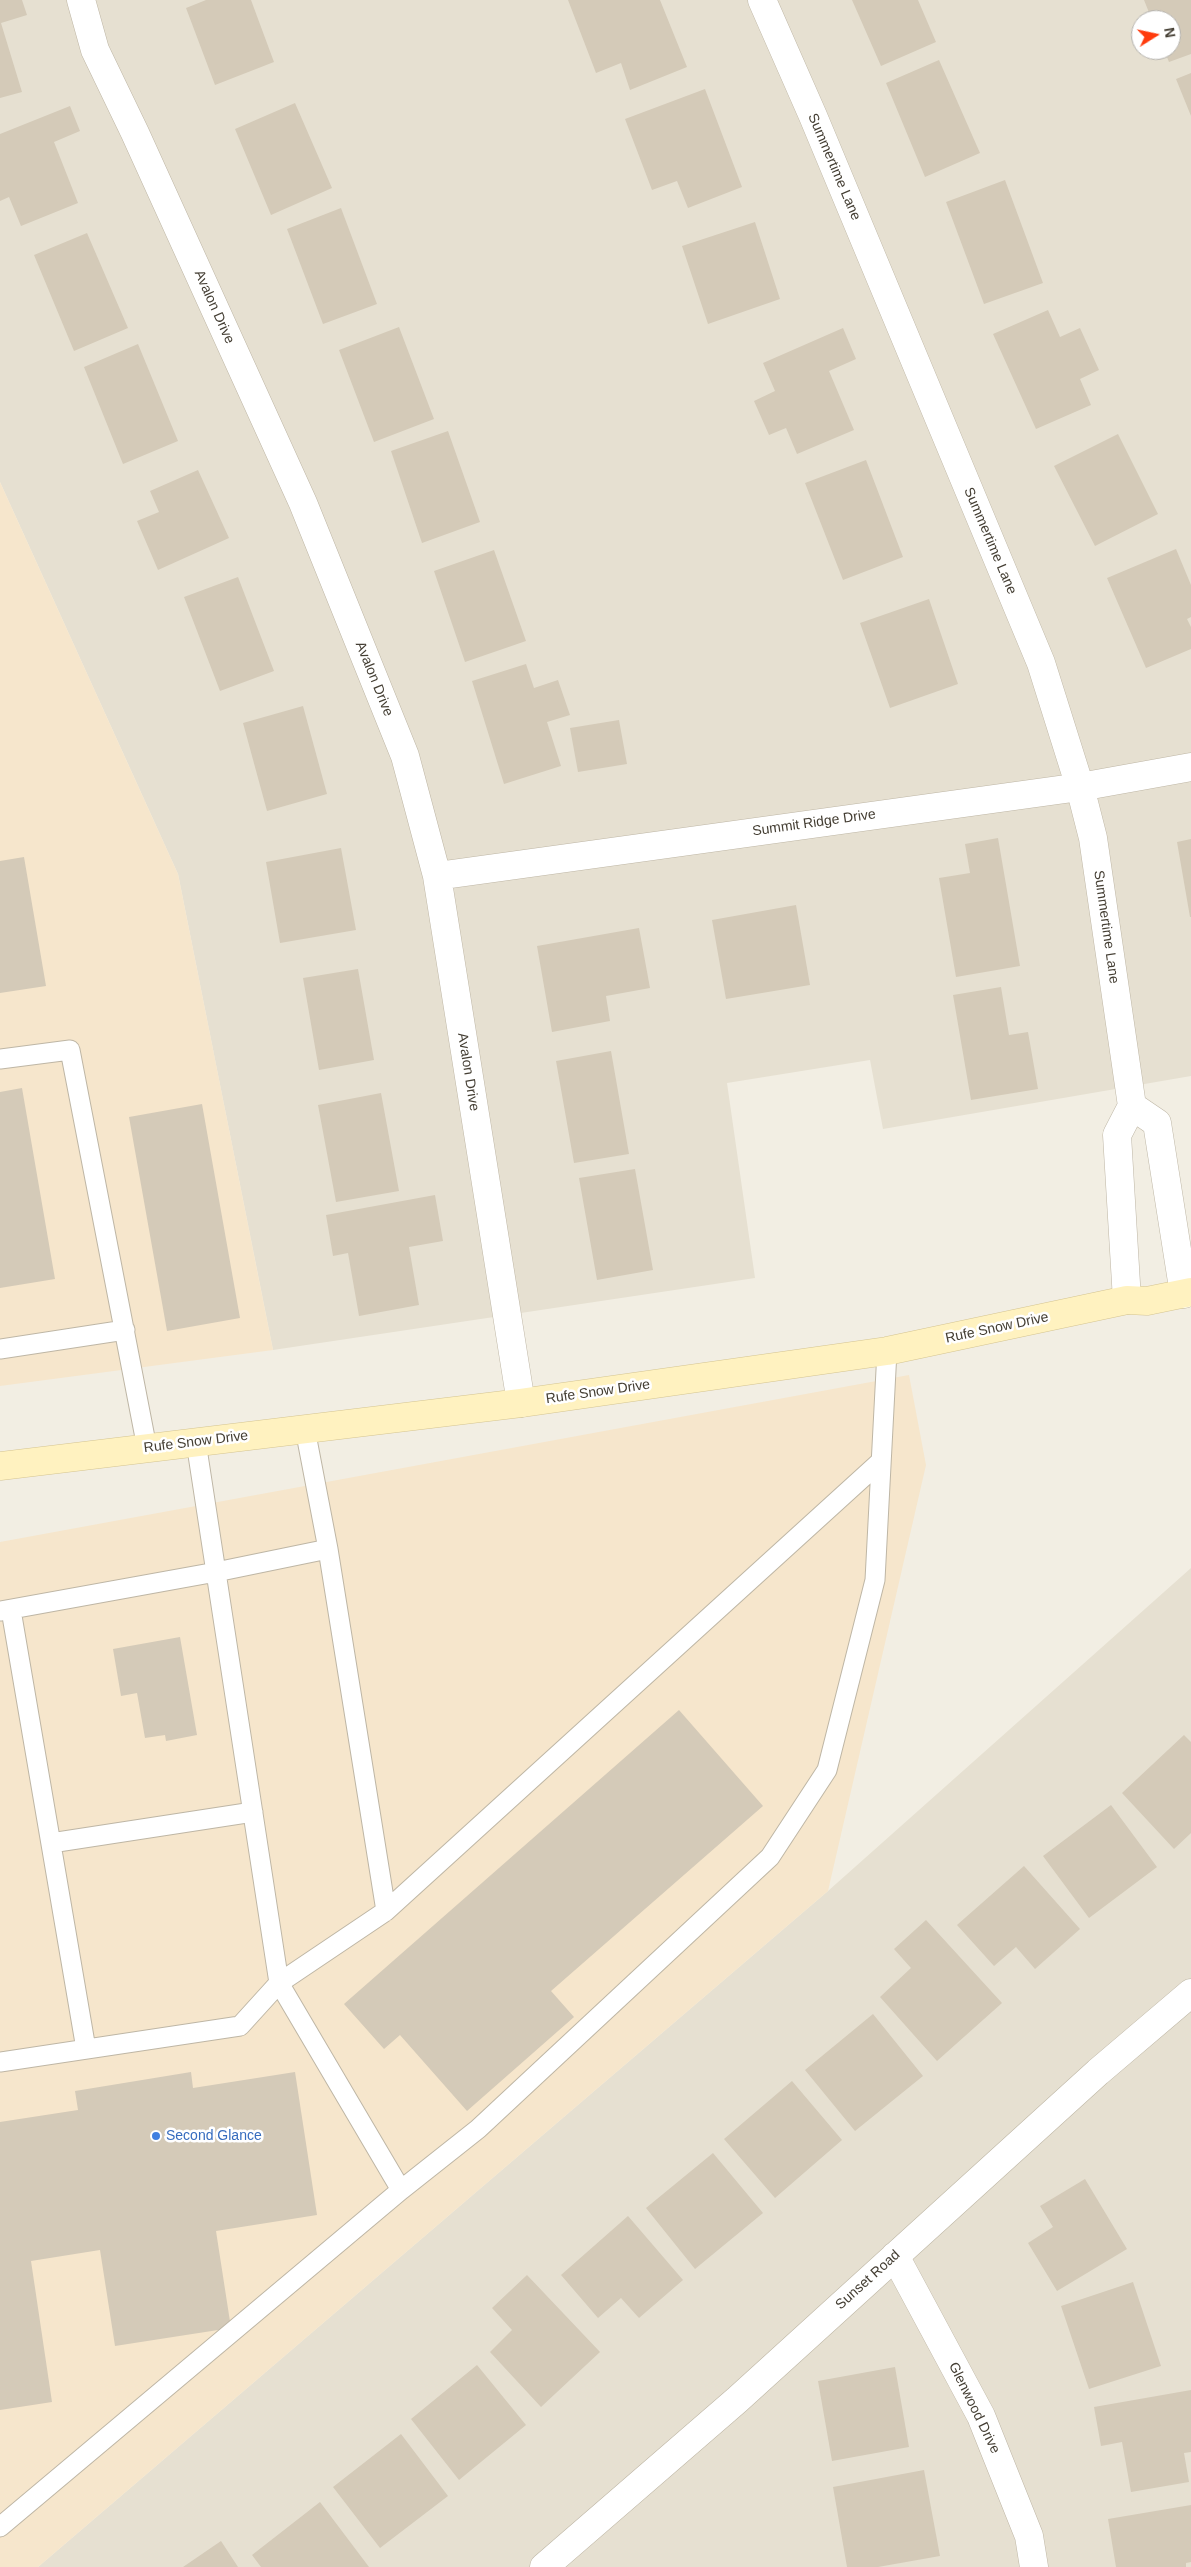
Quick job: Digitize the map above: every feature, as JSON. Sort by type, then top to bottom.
[{"type":"main road","name":"Rufe Snow Drive","points":[[0,1466],[521,1403],[887,1351],[1127,1300],[1147,1301],[1188,1293]]},
{"type":"street","name":"Avalon Drive","points":[[81,0],[95,50],[144,151],[310,521],[405,756],[437,876],[521,1403]]},
{"type":"street","name":"Summertime Lane","points":[[762,0],[813,116],[1040,664],[1080,787],[1093,838],[1132,1106]]},
{"type":"street","name":"Summit Ridge Drive","points":[[437,876],[1080,787],[1191,767]]},
{"type":"street","points":[[1127,1300],[1117,1135],[1132,1106],[1157,1123],[1188,1293]]},
{"type":"street","name":"Sunset Road","points":[[544,2567],[737,2400],[1098,2072],[1191,1993]]},
{"type":"street","name":"Glenwood Drive","points":[[895,2256],[981,2416],[1029,2536],[1034,2567]]},
{"type":"lane","points":[[0,1059],[70,1050],[148,1448]]},
{"type":"lane","points":[[0,1349],[125,1330]]},
{"type":"lane","points":[[0,2527],[401,2190],[478,2129],[770,1857],[827,1770],[875,1580],[887,1351]]},
{"type":"lane","points":[[305,1429],[328,1549],[386,1911]]},
{"type":"lane","points":[[196,1442],[279,1983],[401,2190]]},
{"type":"lane","points":[[0,2062],[240,2026],[279,1983],[386,1911],[881,1460]]},
{"type":"lane","points":[[86,2049],[51,1843],[6,1611],[328,1549]]},
{"type":"lane","points":[[51,1843],[252,1812]]},
{"type":"shaded area","points":[[0,0],[1191,0],[1191,1076],[883,1129],[870,1060],[727,1083],[755,1278],[273,1350],[178,874],[0,482]]},
{"type":"shaded area","points":[[0,482],[178,874],[273,1350],[0,1386]]},
{"type":"shaded area","points":[[909,1375],[926,1465],[828,1891],[38,2567],[0,2567],[0,1542]]},
{"type":"shaded area","points":[[1191,1568],[1191,2567],[38,2567],[828,1891]]},
{"type":"building","points":[[0,0],[22,0],[27,15],[1,23],[22,92],[0,98]]},
{"type":"building","points":[[206,0],[251,0],[274,62],[215,85],[186,8]]},
{"type":"building","points":[[568,0],[660,0],[687,67],[630,90],[621,63],[596,73]]},
{"type":"building","points":[[852,0],[918,0],[936,42],[881,66]]},
{"type":"building","points":[[1144,0],[1191,0],[1191,54],[1181,58],[1181,10],[1148,10]]},
{"type":"building","points":[[939,60],[980,153],[925,177],[886,83]]},
{"type":"building","points":[[1191,73],[1191,116],[1176,79]]},
{"type":"building","points":[[705,89],[742,187],[688,208],[677,181],[652,190],[625,119]]},
{"type":"building","points":[[295,103],[332,188],[271,215],[235,129]]},
{"type":"building","points":[[70,106],[80,131],[54,142],[78,203],[21,226],[9,197],[0,201],[0,134]]},
{"type":"building","points":[[1005,180],[1043,283],[984,304],[946,202]]},
{"type":"building","points":[[341,208],[377,304],[323,324],[287,229]]},
{"type":"building","points":[[755,222],[780,299],[708,324],[682,246]]},
{"type":"building","points":[[87,233],[128,328],[74,351],[34,255]]},
{"type":"building","points":[[1048,310],[1060,337],[1080,328],[1099,370],[1080,379],[1091,405],[1036,429],[993,334]]},
{"type":"building","points":[[399,327],[434,419],[374,442],[339,350]]},
{"type":"building","points":[[843,328],[856,359],[829,371],[854,430],[797,454],[786,428],[769,435],[754,401],[775,391],[763,363]]},
{"type":"building","points":[[138,344],[178,441],[123,464],[84,367]]},
{"type":"building","points":[[448,431],[480,522],[422,543],[391,451]]},
{"type":"building","points":[[1118,434],[1158,514],[1095,546],[1054,466]]},
{"type":"building","points":[[866,460],[903,557],[843,580],[805,483]]},
{"type":"building","points":[[198,470],[229,538],[158,570],[137,521],[159,512],[150,491]]},
{"type":"building","points":[[1176,549],[1191,585],[1191,617],[1187,619],[1191,627],[1191,649],[1146,668],[1107,578]]},
{"type":"building","points":[[494,550],[526,641],[465,662],[434,571]]},
{"type":"building","points":[[238,577],[274,671],[220,691],[184,597]]},
{"type":"building","points":[[929,599],[958,684],[890,708],[860,623]]},
{"type":"building","points":[[526,664],[534,688],[558,680],[570,715],[547,722],[561,766],[504,784],[472,681]]},
{"type":"building","points":[[303,706],[327,794],[267,811],[243,723]]},
{"type":"building","points":[[619,720],[627,764],[578,772],[570,728]]},
{"type":"building","points":[[998,838],[1020,966],[956,977],[939,878],[970,873],[965,844]]},
{"type":"building","points":[[1191,839],[1191,917],[1190,917],[1177,842]]},
{"type":"building","points":[[341,848],[356,930],[280,943],[266,862]]},
{"type":"building","points":[[24,857],[46,986],[0,993],[0,861]]},
{"type":"building","points":[[796,905],[810,985],[726,999],[712,920]]},
{"type":"building","points":[[639,928],[650,988],[606,996],[610,1021],[552,1032],[537,946]]},
{"type":"building","points":[[358,969],[374,1060],[319,1070],[303,978]]},
{"type":"building","points":[[1001,987],[1009,1035],[1028,1032],[1038,1089],[971,1100],[953,995]]},
{"type":"building","points":[[611,1051],[629,1154],[574,1163],[556,1061]]},
{"type":"building","points":[[22,1088],[55,1279],[0,1288],[0,1092]]},
{"type":"building","points":[[381,1093],[399,1191],[336,1202],[318,1105]]},
{"type":"building","points":[[202,1104],[240,1318],[167,1331],[129,1117]]},
{"type":"building","points":[[635,1169],[653,1270],[597,1280],[579,1178]]},
{"type":"building","points":[[435,1195],[443,1241],[409,1247],[419,1305],[359,1316],[348,1253],[333,1256],[326,1215]]},
{"type":"building","points":[[180,1637],[197,1735],[166,1741],[165,1735],[145,1738],[137,1693],[121,1696],[113,1649]]},
{"type":"building","points":[[679,1710],[763,1806],[551,1991],[574,2017],[467,2111],[400,2035],[384,2049],[344,2004]]},
{"type":"building","points":[[1184,1735],[1191,1742],[1191,1833],[1174,1849],[1122,1793]]},
{"type":"building","points":[[1111,1805],[1157,1867],[1089,1918],[1043,1856]]},
{"type":"building","points":[[1024,1866],[1080,1929],[1035,1969],[1016,1947],[994,1966],[957,1925]]},
{"type":"building","points":[[926,1920],[1002,2003],[937,2061],[880,1997],[911,1968],[894,1949]]},
{"type":"building","points":[[873,2014],[923,2076],[855,2131],[805,2070]]},
{"type":"building","points":[[191,2072],[193,2088],[295,2072],[317,2215],[216,2231],[231,2328],[115,2346],[100,2250],[31,2261],[52,2402],[0,2410],[0,2122],[78,2110],[75,2091]]},
{"type":"building","points":[[792,2081],[842,2140],[775,2198],[724,2139]]},
{"type":"building","points":[[713,2153],[763,2213],[695,2269],[646,2208]]},
{"type":"building","points":[[1085,2179],[1127,2249],[1057,2291],[1028,2243],[1053,2227],[1040,2206]]},
{"type":"building","points":[[628,2216],[683,2280],[639,2318],[621,2298],[598,2318],[561,2275]]},
{"type":"building","points":[[527,2275],[600,2352],[541,2407],[490,2352],[512,2330],[492,2308]]},
{"type":"building","points":[[1133,2282],[1161,2366],[1089,2389],[1061,2306]]},
{"type":"building","points":[[477,2365],[526,2425],[459,2480],[411,2419]]},
{"type":"building","points":[[895,2367],[909,2447],[832,2461],[818,2381]]},
{"type":"building","points":[[1191,2390],[1191,2452],[1184,2453],[1189,2482],[1131,2492],[1122,2442],[1101,2446],[1094,2407]]},
{"type":"building","points":[[401,2434],[448,2496],[380,2548],[333,2487]]},
{"type":"building","points":[[924,2470],[940,2556],[878,2567],[847,2567],[833,2487]]},
{"type":"building","points":[[320,2502],[369,2567],[261,2567],[252,2555]]},
{"type":"building","points":[[1191,2505],[1191,2562],[1186,2563],[1186,2567],[1116,2567],[1108,2519]]},
{"type":"building","points":[[221,2541],[238,2567],[183,2567]]},
{"type":"place","name":"Second Glance","points":[[156,2136]]}]
